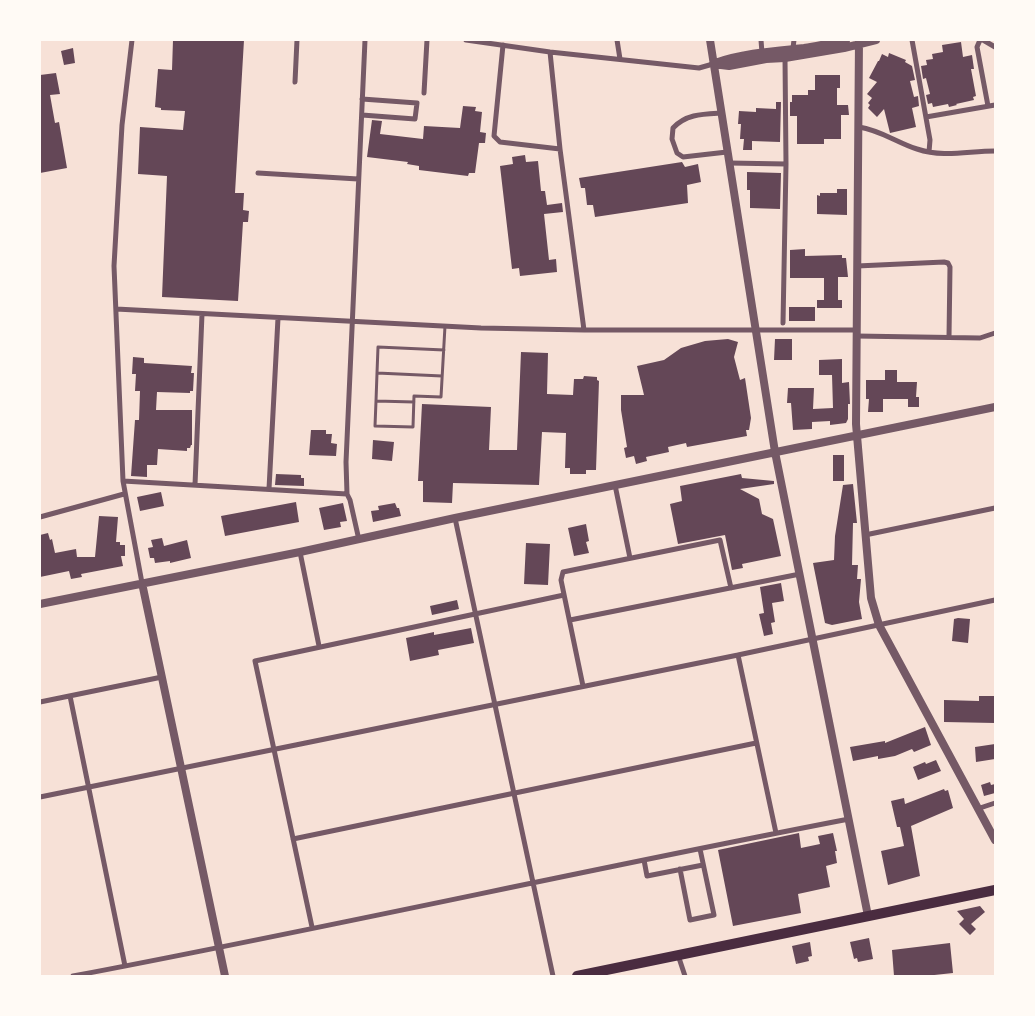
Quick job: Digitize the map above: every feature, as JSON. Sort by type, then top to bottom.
[{"type":"highway","points":[[584,975],[678,954],[995,890]]},
{"type":"street","points":[[132,40],[121,144],[114,266],[124,494],[225,976]]},
{"type":"street","points":[[295,82],[297,40]]},
{"type":"street","points":[[359,540],[347,494],[346,462],[365,40]]},
{"type":"street","points":[[424,93],[427,40]]},
{"type":"street","points":[[466,40],[550,52],[698,68],[793,44],[846,40]]},
{"type":"street","points":[[519,40],[519,47]]},
{"type":"street","points":[[617,40],[620,59]]},
{"type":"street","points":[[710,40],[775,452],[868,916]]},
{"type":"street","points":[[761,40],[762,53]]},
{"type":"street","points":[[714,64],[729,66],[766,59],[785,58],[876,40]]},
{"type":"street","points":[[912,40],[930,140],[929,152]]},
{"type":"street","points":[[988,106],[977,47],[981,40],[995,47]]},
{"type":"street","points":[[859,42],[856,333],[857,436],[871,598],[879,625],[995,840]]},
{"type":"street","points":[[503,45],[494,136],[500,142],[560,148]]},
{"type":"street","points":[[550,52],[560,148],[584,330]]},
{"type":"street","points":[[783,323],[786,164],[785,58]]},
{"type":"street","points":[[362,98],[417,103],[415,119],[362,115]]},
{"type":"street","points":[[926,117],[995,105]]},
{"type":"street","points":[[721,113],[695,115],[679,122],[673,128],[672,139],[677,153],[683,157],[728,152]]},
{"type":"street","points":[[859,128],[878,132],[917,149],[929,152],[955,154],[995,151]]},
{"type":"street","points":[[729,163],[786,164]]},
{"type":"street","points":[[258,173],[358,179]]},
{"type":"street","points":[[857,266],[948,263],[950,267],[949,338]]},
{"type":"street","points":[[116,309],[445,326],[584,330],[755,329],[949,338],[980,338],[995,333]]},
{"type":"street","points":[[195,485],[202,314]]},
{"type":"street","points":[[270,489],[278,318]]},
{"type":"street","points":[[40,604],[359,540],[455,518],[995,407]]},
{"type":"street","points":[[123,481],[347,494]]},
{"type":"street","points":[[615,485],[630,558]]},
{"type":"street","points":[[40,517],[124,494]]},
{"type":"street","points":[[865,535],[995,508]]},
{"type":"street","points":[[455,518],[553,976]]},
{"type":"street","points":[[583,686],[561,580],[563,572],[720,540],[731,588]]},
{"type":"street","points":[[300,552],[319,646]]},
{"type":"street","points":[[570,620],[800,574]]},
{"type":"street","points":[[312,927],[255,660],[564,595]]},
{"type":"street","points":[[40,797],[738,655],[995,600]]},
{"type":"street","points":[[738,655],[776,833]]},
{"type":"street","points":[[40,702],[162,677]]},
{"type":"street","points":[[70,696],[125,966]]},
{"type":"street","points":[[293,839],[756,744]]},
{"type":"street","points":[[977,808],[995,803]]},
{"type":"street","points":[[73,976],[219,948],[312,927],[849,819]]},
{"type":"street","points":[[680,869],[690,920],[714,914],[700,849]]},
{"type":"street","points":[[644,860],[647,876],[703,865]]},
{"type":"street","points":[[678,954],[685,976]]},
{"type":"lane","points":[[444,350],[378,347],[375,426],[413,427],[414,396],[441,397],[444,350],[445,326]]},
{"type":"lane","points":[[377,373],[442,376]]},
{"type":"lane","points":[[376,401],[414,402]]},
{"type":"building","points":[[173,40],[244,40],[235,193],[244,193],[243,210],[249,211],[248,222],[243,222],[238,301],[162,297],[167,176],[138,174],[140,127],[183,130],[185,111],[161,110],[161,108],[155,107],[158,69],[172,70]]},
{"type":"building","points":[[961,42],[963,57],[972,55],[974,69],[971,69],[976,96],[973,97],[974,100],[957,105],[949,107],[948,104],[933,107],[932,103],[928,104],[926,95],[930,94],[926,78],[923,79],[921,66],[927,65],[926,60],[933,59],[932,54],[943,52],[942,45]]},
{"type":"building","points":[[73,48],[75,63],[64,65],[61,51]]},
{"type":"building","points":[[889,53],[906,60],[905,62],[912,66],[915,80],[910,81],[914,97],[918,96],[919,106],[912,108],[916,127],[890,133],[884,109],[877,117],[868,108],[870,105],[868,103],[872,98],[867,94],[877,82],[869,78],[878,61],[882,54],[888,57]]},
{"type":"building","points":[[56,73],[60,94],[50,95],[55,123],[59,122],[67,168],[40,173],[40,75]]},
{"type":"building","points":[[815,75],[840,75],[840,88],[837,88],[837,105],[848,105],[849,115],[841,115],[841,139],[824,139],[824,144],[797,144],[797,116],[790,116],[790,102],[792,102],[792,95],[808,95],[808,90],[815,90]]},
{"type":"building","points":[[776,102],[781,102],[780,142],[752,141],[752,150],[743,150],[744,139],[740,139],[741,124],[738,124],[739,111],[756,112],[756,108],[776,109]]},
{"type":"building","points":[[463,106],[476,107],[475,111],[482,112],[480,132],[486,133],[485,143],[479,143],[475,173],[469,173],[468,176],[419,170],[419,166],[407,164],[408,162],[367,157],[372,120],[382,121],[380,134],[423,139],[424,126],[460,128]]},
{"type":"building","points":[[525,155],[526,162],[538,161],[541,191],[545,191],[547,205],[562,203],[563,212],[544,214],[549,260],[556,259],[557,272],[520,276],[519,268],[512,269],[500,166],[513,164],[512,157]]},
{"type":"building","points":[[682,162],[685,167],[698,164],[701,182],[687,185],[688,203],[595,217],[593,205],[587,205],[585,188],[581,188],[579,178]]},
{"type":"building","points":[[747,172],[781,173],[780,209],[750,208]]},
{"type":"building","points":[[837,189],[847,189],[847,215],[817,214],[817,195],[820,196],[820,193],[837,193]]},
{"type":"building","points":[[805,249],[805,256],[842,255],[842,258],[846,258],[848,277],[838,277],[838,300],[842,300],[842,308],[817,308],[817,300],[824,300],[824,278],[790,278],[790,250]]},
{"type":"building","points":[[789,307],[815,307],[815,321],[789,321]]},
{"type":"building","points":[[728,339],[738,342],[734,357],[740,380],[745,378],[751,418],[749,430],[746,430],[747,436],[687,447],[686,443],[668,447],[669,452],[646,457],[647,461],[636,464],[634,456],[626,458],[624,448],[627,447],[621,410],[621,395],[644,395],[637,366],[664,360],[681,348],[705,341]]},
{"type":"building","points":[[775,339],[792,339],[792,360],[774,360]]},
{"type":"building","points":[[521,352],[548,353],[547,394],[573,395],[574,379],[583,379],[584,376],[597,377],[599,381],[596,470],[586,470],[586,474],[570,474],[570,468],[565,468],[566,433],[542,432],[539,485],[453,483],[452,503],[423,502],[423,481],[418,481],[422,404],[491,407],[489,450],[517,450]]},
{"type":"building","points":[[133,357],[144,358],[144,363],[192,366],[191,373],[194,373],[193,391],[190,391],[190,393],[157,392],[156,410],[192,410],[192,445],[190,448],[187,448],[187,451],[158,449],[157,465],[147,465],[147,477],[131,476],[135,420],[139,420],[140,391],[135,391],[136,374],[132,374]]},
{"type":"building","points":[[842,359],[842,383],[849,382],[850,404],[848,404],[848,419],[846,423],[830,425],[830,421],[812,422],[812,429],[793,430],[791,403],[787,403],[788,388],[814,388],[813,409],[833,408],[832,375],[819,375],[819,360]]},
{"type":"building","points":[[885,370],[897,370],[897,382],[917,382],[916,397],[919,397],[919,407],[908,407],[908,399],[883,399],[883,412],[868,412],[869,399],[866,399],[866,380],[885,380]]},
{"type":"building","points":[[311,430],[326,430],[326,434],[332,434],[331,443],[337,444],[336,456],[309,455]]},
{"type":"building","points":[[373,440],[394,442],[392,461],[372,459]]},
{"type":"building","points":[[833,455],[844,455],[844,481],[833,481]]},
{"type":"building","points":[[276,474],[301,475],[301,478],[304,478],[304,486],[275,485]]},
{"type":"building","points":[[741,474],[742,478],[774,481],[774,484],[740,489],[759,499],[762,514],[773,519],[781,556],[742,564],[743,568],[732,570],[725,535],[678,544],[670,504],[682,501],[680,486]]},
{"type":"building","points":[[853,484],[857,523],[853,523],[852,565],[858,565],[857,579],[861,579],[859,602],[862,619],[832,625],[825,623],[813,563],[834,560],[835,536],[843,485]]},
{"type":"building","points":[[161,492],[164,506],[140,511],[137,497]]},
{"type":"building","points":[[296,502],[299,522],[225,536],[221,516]]},
{"type":"building","points":[[343,503],[347,521],[340,522],[341,527],[324,530],[319,508]]},
{"type":"building","points":[[395,503],[397,508],[399,508],[401,516],[373,522],[371,511],[379,510],[378,506]]},
{"type":"building","points":[[99,516],[118,517],[116,542],[120,542],[120,545],[125,545],[125,556],[121,556],[123,566],[81,574],[82,577],[71,579],[69,571],[40,577],[40,535],[48,533],[50,540],[52,539],[55,553],[76,549],[77,557],[95,557]]},
{"type":"building","points":[[586,524],[589,541],[586,542],[589,553],[574,556],[568,528]]},
{"type":"building","points":[[162,538],[164,546],[187,540],[191,558],[170,563],[170,561],[155,563],[154,558],[150,558],[148,548],[153,547],[151,540]]},
{"type":"building","points":[[526,543],[550,544],[548,585],[524,584]]},
{"type":"building","points":[[781,583],[784,601],[772,603],[775,622],[771,623],[773,634],[764,636],[759,614],[764,613],[760,587]]},
{"type":"building","points":[[457,600],[459,609],[432,615],[430,606]]},
{"type":"building","points":[[954,619],[970,619],[968,643],[952,641]]},
{"type":"building","points":[[471,628],[474,643],[438,650],[439,655],[410,661],[406,638],[434,632],[434,635]]},
{"type":"building","points":[[979,696],[995,696],[995,723],[944,722],[944,700],[979,701]]},
{"type":"building","points":[[925,727],[931,745],[914,752],[912,749],[895,756],[878,759],[878,756],[853,761],[850,747],[885,741],[885,743]]},
{"type":"building","points":[[995,744],[995,759],[976,762],[975,747]]},
{"type":"building","points":[[936,760],[941,771],[918,780],[913,767]]},
{"type":"building","points":[[990,782],[991,785],[995,784],[995,793],[984,796],[981,785]]},
{"type":"building","points":[[944,789],[945,791],[948,790],[953,808],[911,826],[920,876],[888,885],[881,851],[904,846],[891,801],[904,798],[905,804]]},
{"type":"building","points":[[799,833],[801,848],[820,844],[818,836],[833,833],[837,851],[835,851],[837,863],[826,866],[830,887],[798,894],[801,913],[733,926],[718,850]]},
{"type":"building","points":[[980,906],[985,912],[971,924],[976,929],[970,935],[959,924],[964,919],[957,911]]},
{"type":"building","points":[[869,938],[873,959],[858,962],[857,958],[854,959],[850,942]]},
{"type":"building","points":[[810,942],[812,956],[808,957],[809,961],[796,964],[792,946]]},
{"type":"building","points":[[950,943],[953,973],[925,976],[894,976],[892,950]]}]
